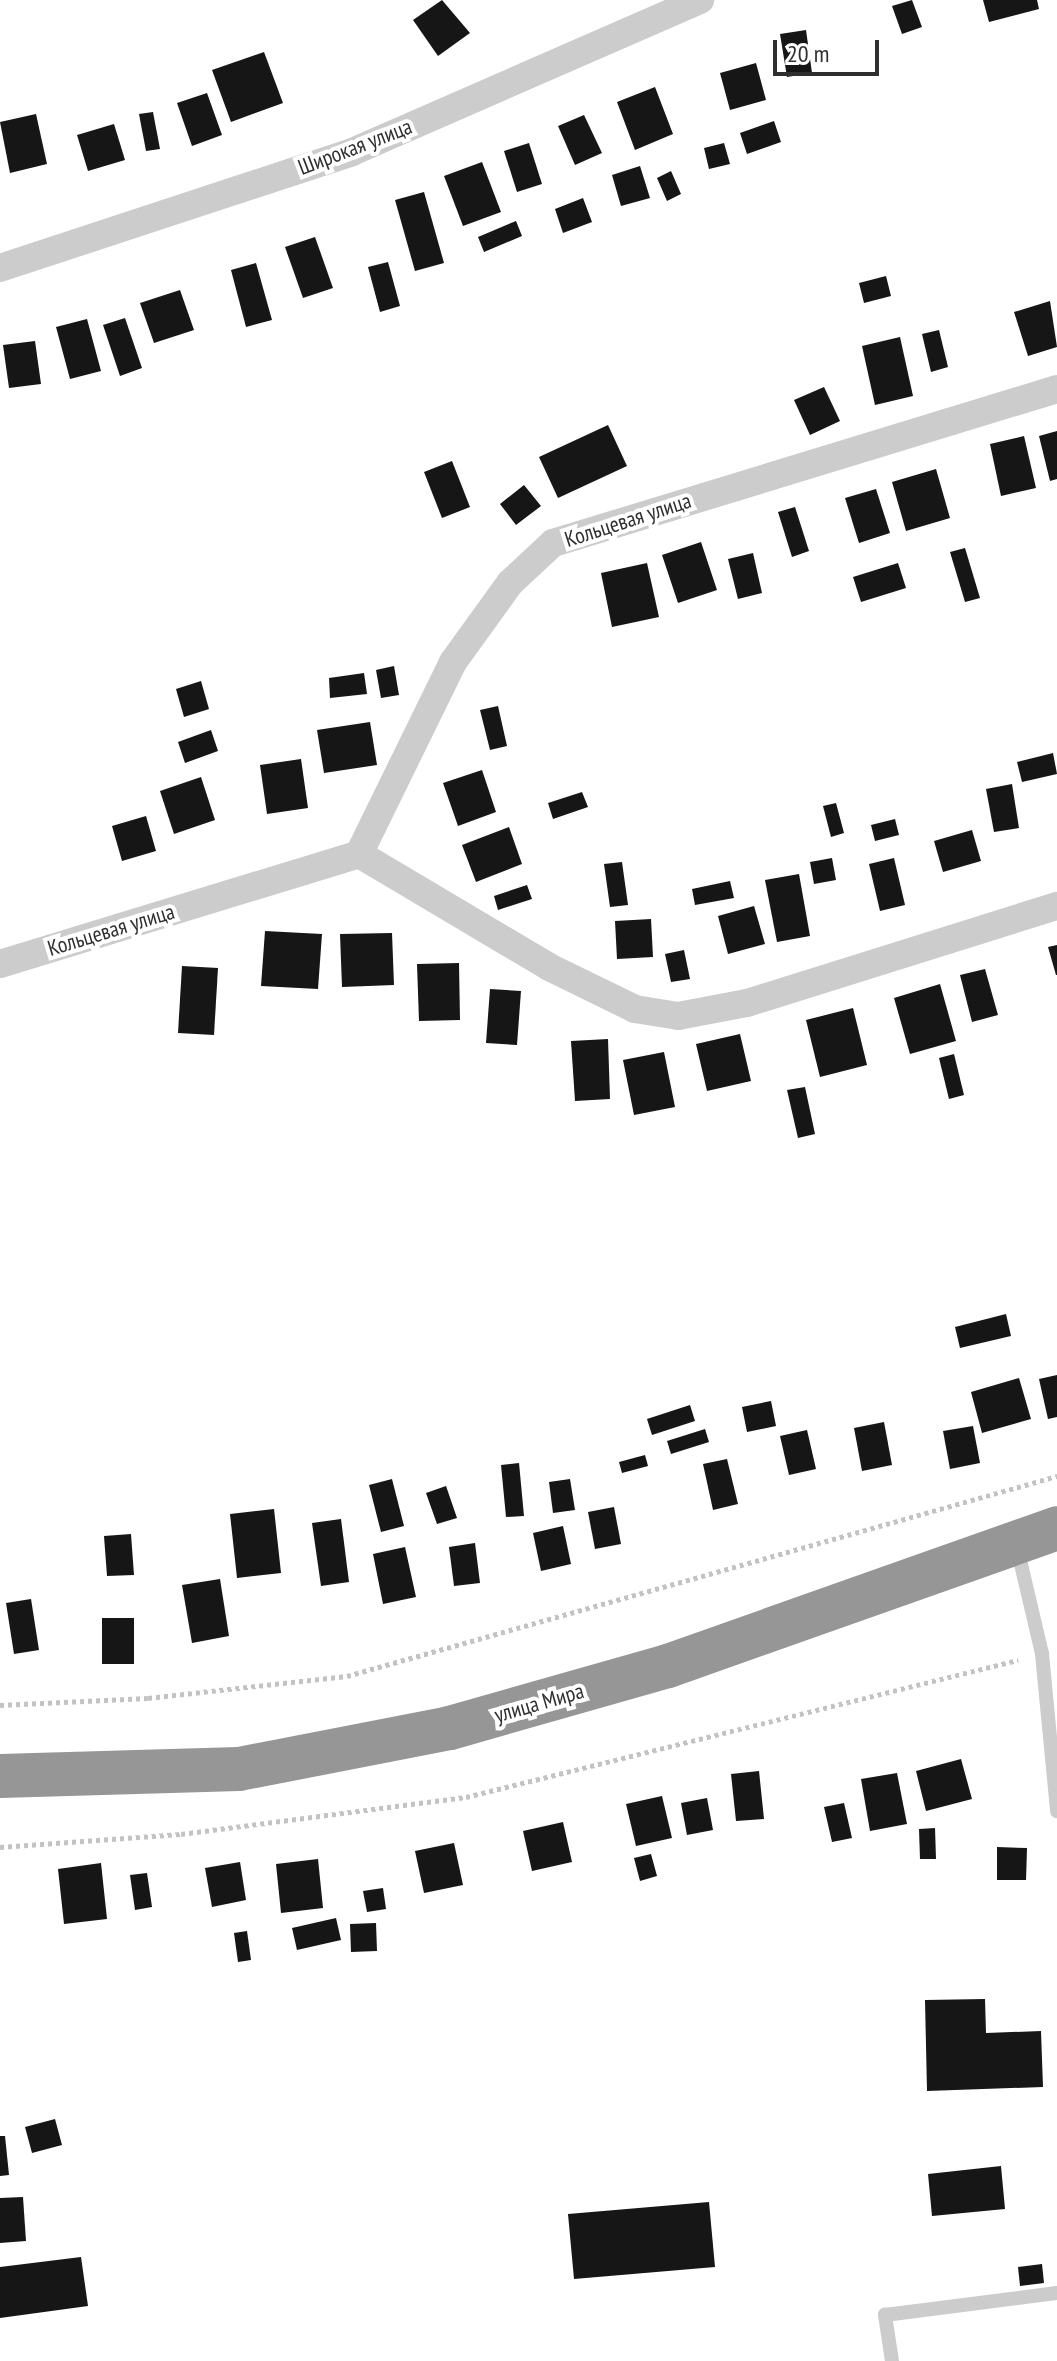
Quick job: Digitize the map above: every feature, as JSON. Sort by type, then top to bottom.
[{"type":"highway","name":"улица Мира","points":[[0,1776],[239,1769],[450,1728],[668,1666],[1057,1528]]},
{"type":"street","name":"Широкая улица","points":[[0,268],[352,152],[700,0]]},
{"type":"street","name":"Кольцевая улица","points":[[0,964],[359,854],[453,662],[510,583],[553,543],[1057,389]]},
{"type":"street","points":[[359,854],[549,967],[635,1009],[678,1016],[747,1003],[1057,906]]},
{"type":"lane","points":[[1016,1542],[1042,1654],[1057,1811]]},
{"type":"lane","points":[[892,2361],[885,2315],[1057,2293]]},
{"type":"path","points":[[0,1705],[148,1698],[347,1676],[1057,1476]]},
{"type":"path","points":[[0,1847],[181,1834],[466,1797],[1042,1654]]},
{"type":"building","points":[[442,0],[470,33],[438,56],[413,20]]},
{"type":"building","points":[[912,0],[922,27],[902,34],[892,6]]},
{"type":"building","points":[[983,0],[1037,0],[1039,9],[989,22]]},
{"type":"building","points":[[806,30],[812,73],[787,77],[780,34]]},
{"type":"building","points":[[264,52],[283,103],[231,122],[212,70]]},
{"type":"building","points":[[756,63],[766,100],[730,110],[720,73]]},
{"type":"building","points":[[655,87],[673,134],[635,150],[617,102]]},
{"type":"building","points":[[207,93],[222,135],[192,146],[177,103]]},
{"type":"building","points":[[153,112],[160,149],[146,151],[139,114]]},
{"type":"building","points":[[36,114],[47,164],[10,173],[0,122]]},
{"type":"building","points":[[584,115],[602,153],[575,165],[558,126]]},
{"type":"building","points":[[774,121],[781,142],[747,154],[740,133]]},
{"type":"building","points":[[114,124],[125,160],[88,171],[77,135]]},
{"type":"building","points":[[529,143],[542,184],[517,192],[504,151]]},
{"type":"building","points":[[724,143],[730,164],[709,169],[704,148]]},
{"type":"building","points":[[482,162],[501,212],[463,226],[444,176]]},
{"type":"building","points":[[640,166],[650,198],[621,206],[612,175]]},
{"type":"building","points":[[671,171],[681,194],[667,201],[657,178]]},
{"type":"building","points":[[424,192],[444,263],[415,271],[395,200]]},
{"type":"building","points":[[583,198],[592,222],[563,233],[555,209]]},
{"type":"building","points":[[516,221],[522,236],[484,252],[478,237]]},
{"type":"building","points":[[315,237],[333,288],[303,298],[285,247]]},
{"type":"building","points":[[388,262],[400,306],[380,312],[368,267]]},
{"type":"building","points":[[256,263],[272,320],[246,327],[231,270]]},
{"type":"building","points":[[886,276],[891,296],[864,303],[859,283]]},
{"type":"building","points":[[180,290],[194,330],[154,343],[140,303]]},
{"type":"building","points":[[1050,301],[1057,347],[1028,356],[1014,312]]},
{"type":"building","points":[[125,318],[142,368],[120,376],[103,325]]},
{"type":"building","points":[[87,319],[101,371],[70,379],[56,327]]},
{"type":"building","points":[[939,330],[948,367],[931,372],[922,334]]},
{"type":"building","points":[[900,337],[913,396],[875,405],[862,346]]},
{"type":"building","points":[[35,341],[41,384],[9,388],[3,345]]},
{"type":"building","points":[[824,387],[840,421],[810,435],[794,400]]},
{"type":"building","points":[[608,425],[627,466],[558,498],[539,457]]},
{"type":"building","points":[[1057,431],[1057,479],[1050,481],[1039,436]]},
{"type":"building","points":[[1024,436],[1036,488],[1001,496],[990,444]]},
{"type":"building","points":[[452,461],[470,507],[442,518],[424,472]]},
{"type":"building","points":[[936,469],[950,518],[906,531],[892,482]]},
{"type":"building","points":[[524,485],[541,506],[516,525],[500,504]]},
{"type":"building","points":[[876,489],[890,533],[859,543],[845,498]]},
{"type":"building","points":[[795,507],[809,551],[792,557],[778,512]]},
{"type":"building","points":[[701,542],[717,590],[678,603],[662,555]]},
{"type":"building","points":[[965,548],[980,598],[965,602],[950,552]]},
{"type":"building","points":[[753,553],[762,593],[738,599],[728,559]]},
{"type":"building","points":[[647,563],[659,617],[612,627],[601,573]]},
{"type":"building","points":[[898,563],[906,588],[861,602],[853,577]]},
{"type":"building","points":[[394,666],[399,695],[381,698],[376,670]]},
{"type":"building","points":[[364,673],[367,694],[330,698],[329,678]]},
{"type":"building","points":[[201,681],[209,709],[184,717],[176,689]]},
{"type":"building","points":[[498,706],[507,746],[490,750],[480,710]]},
{"type":"building","points":[[370,722],[377,765],[324,773],[317,730]]},
{"type":"building","points":[[211,730],[218,751],[185,763],[178,742]]},
{"type":"building","points":[[1053,753],[1057,774],[1022,782],[1017,762]]},
{"type":"building","points":[[301,759],[308,808],[267,814],[260,765]]},
{"type":"building","points":[[482,770],[496,812],[458,826],[443,783]]},
{"type":"building","points":[[201,777],[215,820],[174,834],[160,791]]},
{"type":"building","points":[[1012,784],[1019,828],[994,832],[986,789]]},
{"type":"building","points":[[582,792],[588,807],[553,819],[548,803]]},
{"type":"building","points":[[836,803],[844,833],[831,837],[823,806]]},
{"type":"building","points":[[146,816],[156,851],[122,861],[112,826]]},
{"type":"building","points":[[895,819],[899,835],[875,841],[871,825]]},
{"type":"building","points":[[509,827],[522,864],[476,882],[462,845]]},
{"type":"building","points":[[972,830],[981,861],[943,872],[934,841]]},
{"type":"building","points":[[832,858],[836,880],[814,884],[810,862]]},
{"type":"building","points":[[894,858],[905,905],[880,911],[869,864]]},
{"type":"building","points":[[622,862],[628,905],[610,907],[604,864]]},
{"type":"building","points":[[799,874],[810,936],[777,942],[765,880]]},
{"type":"building","points":[[730,881],[734,898],[695,905],[692,889]]},
{"type":"building","points":[[527,885],[532,899],[498,910],[494,896]]},
{"type":"building","points":[[754,906],[765,944],[728,954],[718,916]]},
{"type":"building","points":[[651,919],[653,957],[617,959],[615,921]]},
{"type":"building","points":[[265,931],[322,934],[318,989],[261,986]]},
{"type":"building","points":[[392,933],[394,985],[342,987],[340,934]]},
{"type":"building","points":[[1057,945],[1057,975],[1056,975],[1048,947]]},
{"type":"building","points":[[684,950],[690,979],[671,982],[665,954]]},
{"type":"building","points":[[459,963],[460,1020],[419,1021],[417,964]]},
{"type":"building","points":[[182,966],[218,968],[214,1035],[178,1033]]},
{"type":"building","points":[[985,969],[998,1015],[972,1022],[960,975]]},
{"type":"building","points":[[940,984],[956,1041],[910,1054],[894,998]]},
{"type":"building","points":[[490,989],[521,991],[517,1045],[486,1043]]},
{"type":"building","points":[[853,1008],[867,1065],[820,1077],[806,1020]]},
{"type":"building","points":[[740,1034],[751,1081],[707,1091],[696,1044]]},
{"type":"building","points":[[608,1039],[610,1099],[575,1101],[571,1041]]},
{"type":"building","points":[[664,1052],[675,1107],[634,1115],[623,1060]]},
{"type":"building","points":[[954,1054],[964,1095],[949,1099],[939,1058]]},
{"type":"building","points":[[805,1087],[815,1134],[798,1138],[787,1090]]},
{"type":"building","points":[[1006,1314],[1011,1336],[960,1348],[955,1327]]},
{"type":"building","points":[[1057,1375],[1057,1417],[1048,1419],[1039,1379]]},
{"type":"building","points":[[1019,1378],[1031,1419],[982,1433],[971,1392]]},
{"type":"building","points":[[771,1401],[776,1426],[747,1432],[742,1407]]},
{"type":"building","points":[[690,1405],[695,1421],[652,1435],[647,1419]]},
{"type":"building","points":[[884,1422],[892,1465],[862,1471],[854,1428]]},
{"type":"building","points":[[973,1426],[980,1463],[950,1469],[943,1431]]},
{"type":"building","points":[[705,1429],[709,1442],[671,1454],[667,1441]]},
{"type":"building","points":[[807,1430],[816,1469],[789,1475],[780,1436]]},
{"type":"building","points":[[645,1455],[648,1466],[622,1473],[619,1462]]},
{"type":"building","points":[[727,1459],[738,1504],[713,1510],[703,1464]]},
{"type":"building","points":[[519,1463],[524,1516],[506,1517],[501,1465]]},
{"type":"building","points":[[392,1479],[404,1526],[381,1532],[369,1485]]},
{"type":"building","points":[[570,1479],[575,1510],[553,1513],[549,1482]]},
{"type":"building","points":[[446,1486],[457,1518],[437,1524],[426,1493]]},
{"type":"building","points":[[614,1507],[621,1544],[595,1549],[588,1512]]},
{"type":"building","points":[[274,1509],[281,1573],[237,1578],[230,1514]]},
{"type":"building","points":[[341,1519],[349,1582],[321,1586],[312,1523]]},
{"type":"building","points":[[563,1526],[571,1564],[541,1571],[533,1533]]},
{"type":"building","points":[[131,1534],[134,1575],[107,1576],[104,1536]]},
{"type":"building","points":[[475,1543],[480,1583],[454,1586],[449,1547]]},
{"type":"building","points":[[405,1547],[416,1597],[383,1604],[373,1554]]},
{"type":"building","points":[[220,1579],[229,1636],[192,1643],[182,1585]]},
{"type":"building","points":[[31,1599],[39,1650],[14,1654],[6,1603]]},
{"type":"building","points":[[102,1618],[134,1618],[134,1664],[102,1664]]},
{"type":"building","points":[[961,1759],[972,1799],[926,1811],[916,1771]]},
{"type":"building","points":[[759,1771],[764,1819],[736,1821],[731,1774]]},
{"type":"building","points":[[897,1773],[907,1824],[870,1831],[861,1779]]},
{"type":"building","points":[[662,1796],[672,1838],[636,1846],[626,1804]]},
{"type":"building","points":[[707,1798],[713,1830],[687,1835],[681,1803]]},
{"type":"building","points":[[844,1803],[852,1838],[832,1842],[824,1807]]},
{"type":"building","points":[[563,1822],[572,1862],[532,1871],[523,1831]]},
{"type":"building","points":[[935,1828],[936,1859],[920,1859],[919,1829]]},
{"type":"building","points":[[454,1843],[463,1885],[424,1893],[415,1851]]},
{"type":"building","points":[[997,1847],[1027,1848],[1026,1880],[997,1880]]},
{"type":"building","points":[[651,1854],[657,1876],[640,1881],[634,1858]]},
{"type":"building","points":[[318,1859],[323,1908],[281,1913],[276,1864]]},
{"type":"building","points":[[240,1862],[246,1900],[212,1907],[205,1868]]},
{"type":"building","points":[[101,1863],[107,1919],[64,1924],[58,1869]]},
{"type":"building","points":[[147,1873],[152,1907],[135,1910],[130,1875]]},
{"type":"building","points":[[383,1888],[386,1909],[367,1912],[363,1891]]},
{"type":"building","points":[[336,1918],[341,1940],[297,1950],[292,1928]]},
{"type":"building","points":[[376,1923],[377,1951],[351,1952],[350,1924]]},
{"type":"building","points":[[247,1931],[251,1960],[238,1962],[234,1933]]},
{"type":"building","points":[[985,1999],[986,2033],[1041,2031],[1043,2087],[927,2091],[925,2000]]},
{"type":"building","points":[[55,2119],[62,2145],[32,2153],[25,2127]]},
{"type":"building","points":[[0,2136],[5,2136],[9,2175],[0,2176]]},
{"type":"building","points":[[1001,2166],[1005,2209],[932,2216],[928,2174]]},
{"type":"building","points":[[23,2197],[26,2241],[0,2243],[0,2198]]},
{"type":"building","points":[[709,2202],[715,2267],[574,2279],[568,2214]]},
{"type":"building","points":[[81,2257],[88,2306],[0,2318],[0,2267]]},
{"type":"building","points":[[1042,2264],[1044,2283],[1020,2286],[1018,2267]]}]
